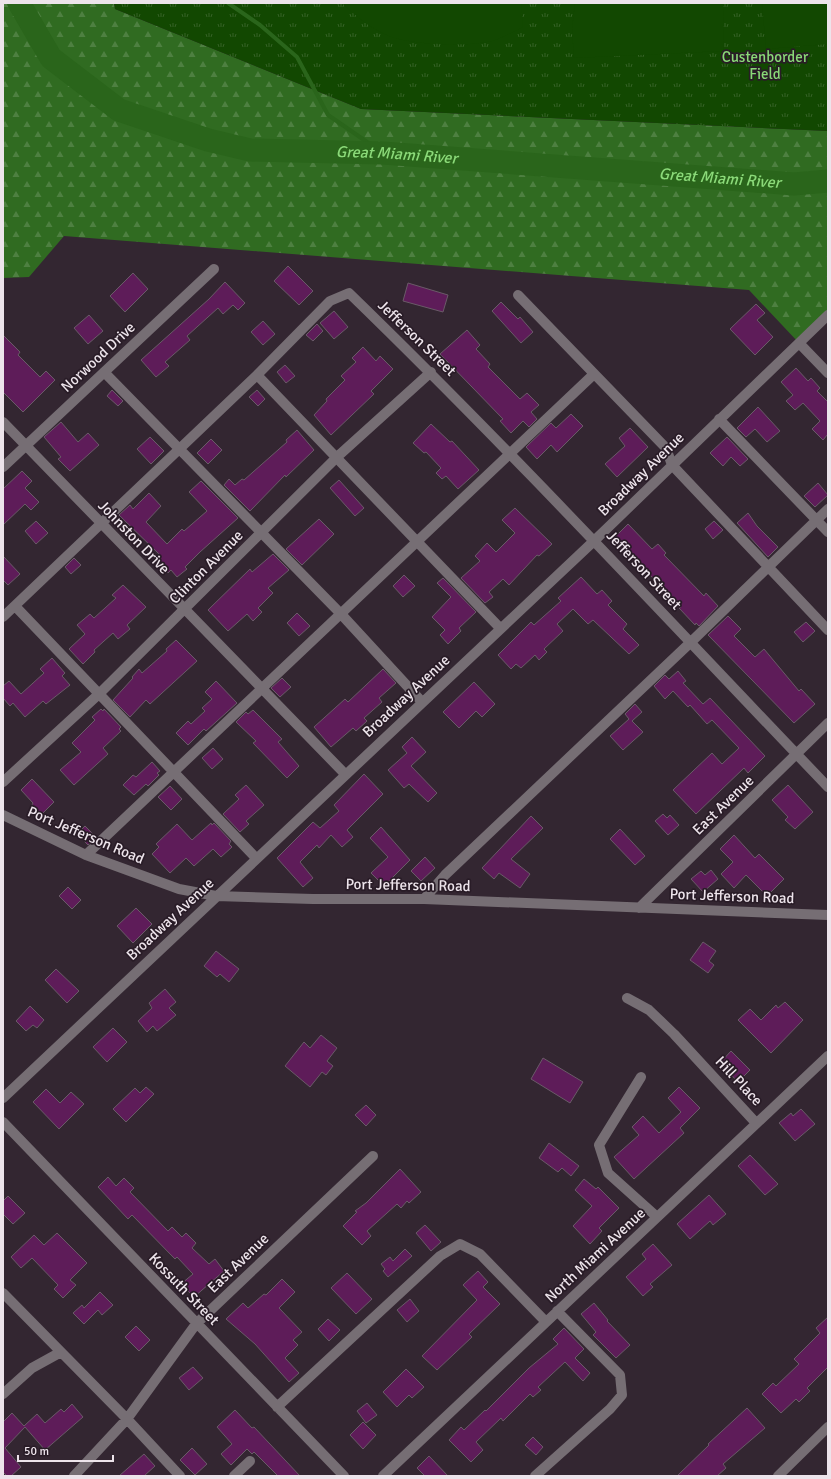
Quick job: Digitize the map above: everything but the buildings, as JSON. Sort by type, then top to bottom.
[{"type":"street","name":"Norwood Drive","points":[[3,467],[214,269]]},
{"type":"street","name":"Jefferson Street","points":[[257,374],[330,301],[349,293],[431,372],[595,540],[828,786]]},
{"type":"street","points":[[518,295],[666,448],[672,465],[828,630]]},
{"type":"street","name":"Broadway Avenue","points":[[3,1098],[595,540],[798,342],[828,315]]},
{"type":"street","points":[[798,342],[828,373]]},
{"type":"street","points":[[104,372],[341,614],[422,702]]},
{"type":"street","name":"Clinton Avenue","points":[[3,782],[100,693],[338,457],[431,372]]},
{"type":"street","points":[[3,617],[257,374],[500,628]]},
{"type":"street","points":[[86,855],[594,374]]},
{"type":"street","points":[[719,419],[828,532]]},
{"type":"street","name":"Johnston Drive","points":[[3,422],[345,774]]},
{"type":"street","points":[[424,899],[445,875],[691,642],[828,509]]},
{"type":"street","points":[[15,606],[100,693],[256,858]]},
{"type":"street","name":"East Avenue","points":[[639,908],[828,723]]},
{"type":"street","name":"Port Jefferson Road","points":[[3,815],[86,855],[179,888],[216,896],[313,899],[424,899],[828,915]]},
{"type":"street","name":"Hill Place","points":[[627,998],[649,1010],[699,1060],[756,1123]]},
{"type":"street","name":"North Miami Avenue","points":[[383,1476],[828,1056]]},
{"type":"street","points":[[641,1077],[599,1145],[608,1173],[657,1217]]},
{"type":"street","name":"Kossuth Street","points":[[3,1122],[344,1476]]},
{"type":"street","name":"East Avenue","points":[[74,1476],[127,1419],[196,1324],[373,1156]]},
{"type":"street","points":[[277,1407],[440,1256],[460,1244],[480,1254],[546,1322]]},
{"type":"street","points":[[3,1293],[127,1419],[180,1476]]},
{"type":"street","points":[[535,1476],[610,1409],[622,1395],[620,1375],[557,1311]]},
{"type":"street","points":[[3,1394],[32,1368],[61,1352]]},
{"type":"street","points":[[778,1476],[828,1427]]},
{"type":"street","points":[[234,1476],[250,1461]]},
{"type":"green space","points":[[3,3],[114,3],[115,9],[361,109],[828,131],[828,315],[799,343],[749,290],[64,236],[29,277],[3,278]]},
{"type":"green space","name":"Custenborder Field","points":[[114,3],[828,3],[828,131],[361,109],[115,9]]},
{"type":"green space","points":[[342,3],[521,3],[523,27],[496,40],[481,43],[425,43],[399,39],[376,30]]},
{"type":"green space","points":[[575,3],[723,3],[724,51],[574,58],[572,29]]},
{"type":"green space","points":[[762,3],[828,3],[828,44],[766,49]]},
{"type":"waterway","name":"Great Miami River","points":[[19,3],[51,58],[119,110],[208,140],[250,150],[383,153],[794,184],[828,181]]},
{"type":"waterway","points":[[228,3],[260,25],[297,57],[328,115],[383,153]]}]
